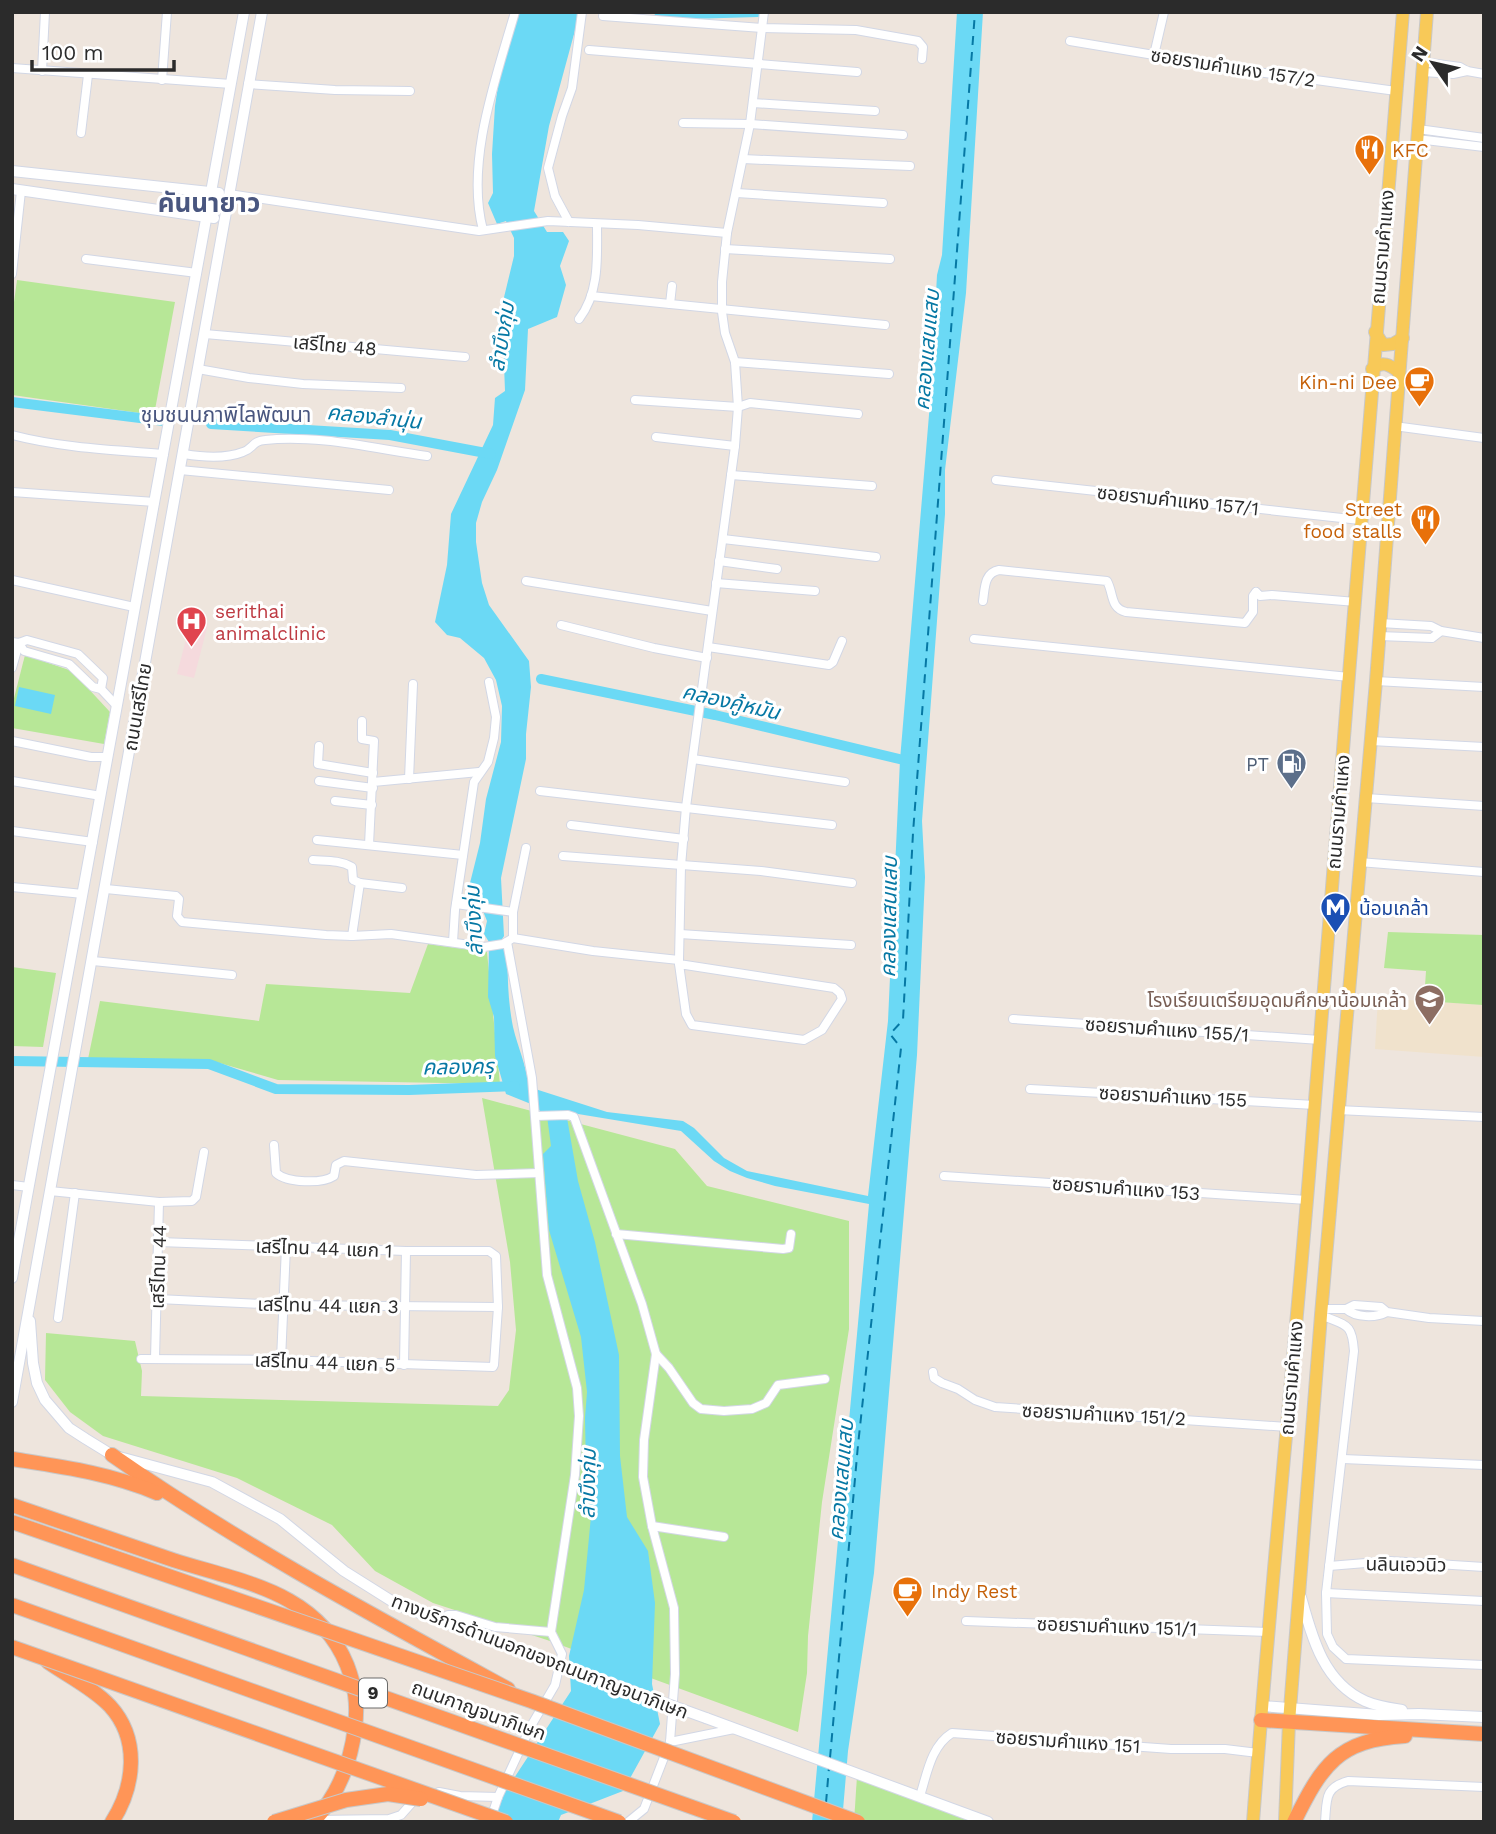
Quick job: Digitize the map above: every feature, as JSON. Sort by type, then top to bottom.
[{"type":"highway","points":[[112,1455],[185,1506],[531,1701]]},
{"type":"highway","points":[[12,1459],[78,1469],[125,1480],[185,1506]]},
{"type":"highway","points":[[12,1505],[176,1561],[267,1588],[299,1605],[325,1626],[339,1645],[355,1688],[357,1711],[353,1750],[338,1788],[314,1821]]},
{"type":"highway","points":[[12,1522],[531,1701],[858,1822]]},
{"type":"highway","name":"ถนนกาญจนาภิเษก","points":[[12,1565],[734,1822]]},
{"type":"highway","name":"9","points":[[12,1605],[620,1822]]},
{"type":"highway","points":[[12,1647],[485,1817]]},
{"type":"highway","points":[[39,1656],[95,1693],[122,1723],[130,1742],[132,1764],[128,1790],[115,1817]]},
{"type":"highway","points":[[1261,1713],[1449,1733],[1484,1734]]},
{"type":"highway","points":[[1294,1822],[1326,1765],[1355,1745],[1391,1737],[1449,1733]]},
{"type":"highway","points":[[274,1822],[346,1800],[388,1794],[431,1800],[506,1822]]},
{"type":"main road","name":"ถนนเสรีไทย","points":[[12,1278],[244,12]]},
{"type":"main road","name":"ถนนรามคำแหง","points":[[1253,1822],[1315,1105],[1372,369],[1403,12]]},
{"type":"main road","name":"ถนนรามคำแหง","points":[[1285,1822],[1289,1715],[1376,681],[1427,12]]},
{"type":"main road","name":"ถนนเสรีไทย","points":[[12,1402],[184,454],[248,84],[263,13]]},
{"type":"main road","points":[[12,171],[229,194]]},
{"type":"main road","points":[[67,197],[68,178]]},
{"type":"main road","points":[[17,190],[224,219]]},
{"type":"main road","points":[[1375,332],[1383,345],[1393,344],[1403,338]]},
{"type":"main road","points":[[1372,369],[1379,363],[1385,363],[1399,372]]},
{"type":"main road","points":[[107,757],[128,759]]},
{"type":"main road","name":"ทางบริการด้านนอกของถนนกาญจนาภิเษก","points":[[29,1304],[33,1363],[44,1400],[69,1428],[112,1455],[165,1468],[222,1487],[280,1519],[371,1590],[398,1605],[777,1742],[988,1822]]},
{"type":"main road","points":[[1300,1595],[1324,1664],[1343,1687],[1368,1703],[1419,1714]]},
{"type":"main road","points":[[1289,1715],[1419,1714],[1484,1717]]},
{"type":"main road","points":[[1246,1822],[1254,1799]]},
{"type":"street","points":[[42,71],[46,12]]},
{"type":"street","points":[[162,80],[167,12]]},
{"type":"street","points":[[485,230],[478,207],[481,143],[515,12]]},
{"type":"street","points":[[569,222],[555,195],[548,168],[572,88],[582,12]]},
{"type":"street","points":[[1154,55],[1164,12]]},
{"type":"street","points":[[106,889],[176,896],[179,899],[177,916],[182,922],[326,936],[391,934],[487,947],[508,941],[679,962],[834,988],[842,999],[825,1027],[804,1040],[692,1025],[687,1014],[679,962],[681,866],[686,807],[732,475],[738,407],[735,362],[725,333],[722,308],[725,249],[750,124],[764,13]]},
{"type":"street","points":[[603,16],[762,28],[856,30],[918,41],[923,47],[922,60]]},
{"type":"street","name":"ซอยรามคำแหง 157/2","points":[[1070,41],[1396,91]]},
{"type":"street","points":[[589,50],[857,72]]},
{"type":"street","points":[[1423,67],[1460,67],[1484,74]]},
{"type":"street","points":[[12,68],[231,85]]},
{"type":"street","points":[[81,133],[88,75]]},
{"type":"street","points":[[248,84],[335,90],[410,91]]},
{"type":"street","points":[[753,103],[875,111]]},
{"type":"street","points":[[683,123],[750,124],[902,135]]},
{"type":"street","points":[[1418,134],[1484,138]]},
{"type":"street","points":[[1418,134],[1484,147]]},
{"type":"street","points":[[743,159],[910,166]]},
{"type":"street","points":[[12,274],[17,190]]},
{"type":"street","points":[[737,192],[883,203]]},
{"type":"street","points":[[229,194],[485,230],[569,222],[727,233]]},
{"type":"street","points":[[579,318],[591,296],[596,279],[597,224]]},
{"type":"street","points":[[725,249],[890,259]]},
{"type":"street","points":[[86,259],[197,273]]},
{"type":"street","points":[[670,304],[672,286]]},
{"type":"street","points":[[591,296],[885,325]]},
{"type":"street","name":"เสรีไทย 48","points":[[205,334],[465,357]]},
{"type":"street","points":[[735,362],[889,374]]},
{"type":"street","points":[[198,369],[249,379],[401,388]]},
{"type":"street","points":[[635,400],[738,407],[750,403],[858,414]]},
{"type":"street","points":[[1394,426],[1484,438]]},
{"type":"street","points":[[12,435],[34,441],[93,449],[164,454]]},
{"type":"street","points":[[656,437],[735,446]]},
{"type":"street","points":[[184,454],[224,456],[242,453],[255,442],[302,440],[427,456]]},
{"type":"street","points":[[180,470],[389,490]]},
{"type":"street","points":[[732,475],[872,486]]},
{"type":"street","name":"ซอยรามคำแหง 157/1","points":[[996,480],[1360,520]]},
{"type":"street","points":[[12,492],[155,502]]},
{"type":"street","points":[[723,539],[876,557]]},
{"type":"street","points":[[719,561],[777,569]]},
{"type":"street","points":[[982,601],[988,575],[999,570],[1108,581],[1114,605],[1117,610],[1126,612],[1245,623],[1250,620],[1252,596],[1260,589],[1269,591],[1272,595],[1356,602]]},
{"type":"street","points":[[12,580],[134,607]]},
{"type":"street","points":[[526,582],[712,611]]},
{"type":"street","points":[[716,583],[815,591]]},
{"type":"street","points":[[561,625],[654,649],[707,658]]},
{"type":"street","points":[[1379,630],[1431,626],[1441,631],[1484,638]]},
{"type":"street","points":[[1379,630],[1432,638],[1441,631]]},
{"type":"street","points":[[974,639],[1349,677]]},
{"type":"street","points":[[15,642],[27,640],[78,654],[103,678],[101,689]]},
{"type":"street","points":[[15,642],[24,651],[69,664],[93,687],[101,689],[116,705]]},
{"type":"street","points":[[12,668],[15,642]]},
{"type":"street","points":[[708,647],[829,665],[842,642]]},
{"type":"street","points":[[69,664],[78,654]]},
{"type":"street","points":[[1376,681],[1484,687]]},
{"type":"street","points":[[453,942],[474,782],[488,762],[494,738],[496,717],[489,682]]},
{"type":"street","points":[[409,779],[413,684]]},
{"type":"street","points":[[362,721],[362,739],[374,741],[369,845]]},
{"type":"street","points":[[12,741],[92,757],[107,757]]},
{"type":"street","points":[[1371,741],[1484,747]]},
{"type":"street","points":[[319,746],[318,764],[373,781]]},
{"type":"street","points":[[693,759],[845,782]]},
{"type":"street","points":[[319,781],[409,779],[479,772]]},
{"type":"street","points":[[12,781],[101,796]]},
{"type":"street","points":[[540,791],[832,825]]},
{"type":"street","points":[[1366,798],[1484,806]]},
{"type":"street","points":[[335,801],[372,805]]},
{"type":"street","points":[[571,825],[684,839]]},
{"type":"street","points":[[12,831],[93,842]]},
{"type":"street","points":[[317,840],[463,855]]},
{"type":"street","points":[[485,1817],[498,1797],[531,1726],[558,1677],[562,1654],[551,1632],[575,1475],[579,1416],[577,1388],[547,1275],[539,1173],[538,1115],[508,941],[509,911],[526,848]]},
{"type":"street","points":[[563,856],[761,871],[852,883]]},
{"type":"street","points":[[313,860],[343,862],[352,867],[354,880],[360,883],[402,888]]},
{"type":"street","points":[[1359,862],[1484,872]]},
{"type":"street","points":[[352,936],[360,883]]},
{"type":"street","points":[[12,887],[83,894]]},
{"type":"street","points":[[456,904],[509,911]]},
{"type":"street","points":[[680,934],[851,945]]},
{"type":"street","points":[[93,961],[232,975]]},
{"type":"street","name":"ซอยรามคำแหง 155/1","points":[[1013,1019],[1320,1040]]},
{"type":"street","name":"ซอยรามคำแหง 155","points":[[1030,1089],[1315,1105]]},
{"type":"street","points":[[1338,1110],[1484,1117]]},
{"type":"street","points":[[538,1115],[574,1117],[642,1304],[656,1354],[643,1477],[652,1526],[674,1608],[675,1674],[670,1742],[644,1809],[628,1822]]},
{"type":"street","points":[[274,1145],[276,1173],[285,1179],[326,1181],[334,1177],[336,1165],[344,1161],[476,1175],[539,1173]]},
{"type":"street","points":[[159,1202],[192,1200],[196,1197],[204,1152]]},
{"type":"street","name":"ซอยรามคำแหง 153","points":[[944,1176],[1307,1200]]},
{"type":"street","points":[[12,1185],[29,1187]]},
{"type":"street","name":"เสรีไทน 44","points":[[50,1191],[159,1202],[155,1359]]},
{"type":"street","points":[[58,1318],[75,1193]]},
{"type":"street","points":[[616,1234],[783,1249],[789,1248],[791,1234]]},
{"type":"street","name":"เสรีไทน 44 แยก 1","points":[[159,1242],[405,1251],[489,1251],[496,1256],[498,1307]]},
{"type":"street","points":[[281,1360],[286,1247]]},
{"type":"street","points":[[404,1365],[405,1251]]},
{"type":"street","name":"เสรีไทน 44 แยก 3","points":[[158,1299],[283,1305],[498,1307]]},
{"type":"street","name":"เสรีไทน 44 แยก 5","points":[[141,1359],[281,1360],[493,1367],[498,1307]]},
{"type":"street","points":[[1321,1312],[1346,1309],[1353,1314],[1380,1316],[1387,1312],[1484,1321]]},
{"type":"street","name":"ถนนรามคำแหง","points":[[1321,1312],[1348,1326],[1353,1333],[1354,1351],[1326,1593],[1327,1634],[1333,1647],[1346,1659],[1484,1665]]},
{"type":"street","points":[[656,1354],[693,1403],[707,1410],[752,1409],[766,1404],[778,1385],[825,1379]]},
{"type":"street","name":"ซอยรามคำแหง 151/2","points":[[933,1372],[934,1378],[942,1384],[995,1407],[1287,1427]]},
{"type":"street","points":[[1343,1459],[1484,1465]]},
{"type":"street","points":[[652,1526],[724,1537]]},
{"type":"street","name":"นลินเอวนิว","points":[[1329,1566],[1397,1561],[1484,1567]]},
{"type":"street","points":[[1326,1593],[1484,1601]]},
{"type":"street","points":[[438,1621],[448,1615],[456,1615],[495,1627],[551,1632]]},
{"type":"street","name":"ซอยรามคำแหง 151/1","points":[[966,1621],[1268,1632]]},
{"type":"street","points":[[670,1742],[737,1729]]},
{"type":"street","name":"ซอยรามคำแหง 151","points":[[920,1796],[937,1746],[952,1733],[1258,1753]]},
{"type":"street","points":[[1325,1822],[1328,1794],[1335,1784],[1348,1781],[1484,1787]]},
{"type":"street","points":[[314,1821],[390,1819],[401,1815],[421,1792],[432,1790],[460,1797],[498,1797]]},
{"type":"shaded area","name":"serithai animalclinic","points":[[191,620],[208,624],[194,678],[177,674]]},
{"type":"shaded area","name":"โรงเรียนเตรียมอุดมศึกษาน้อมเกล้า","points":[[1378,998],[1484,1005],[1484,1057],[1375,1049]]},
{"type":"green space","points":[[17,280],[175,302],[154,415],[12,395],[12,317]]},
{"type":"green space","points":[[25,655],[72,671],[110,712],[104,744],[12,728],[12,706]]},
{"type":"green space","points":[[1388,932],[1484,935],[1483,1005],[1424,1001],[1426,971],[1384,968]]},
{"type":"green space","points":[[428,944],[487,952],[500,1084],[278,1080],[209,1060],[88,1059],[100,1001],[259,1021],[266,984],[410,993]]},
{"type":"green space","points":[[12,967],[56,973],[43,1047],[12,1046]]},
{"type":"green space","points":[[482,1098],[675,1149],[707,1186],[849,1221],[849,1329],[822,1502],[808,1636],[807,1673],[798,1732],[547,1640],[433,1603],[375,1571],[332,1525],[237,1478],[103,1436],[70,1412],[45,1380],[46,1333],[135,1341],[142,1371],[141,1396],[498,1406],[509,1390],[516,1330],[510,1262]]},
{"type":"green space","points":[[857,1776],[973,1822],[854,1822]]},
{"type":"water","name":"ลำบึงกุ่ม","points":[[517,12],[580,12],[549,126],[534,211],[547,232],[563,232],[569,241],[560,266],[566,285],[557,317],[528,329],[525,390],[476,523],[482,583],[489,605],[529,661],[531,687],[526,759],[501,878],[504,936],[501,941],[508,948],[511,1017],[529,1087],[607,1112],[683,1121],[694,1128],[724,1158],[747,1171],[868,1196],[888,1021],[900,760],[930,403],[937,275],[942,255],[957,12],[983,12],[966,293],[945,470],[945,514],[922,821],[925,877],[917,1055],[874,1573],[848,1751],[842,1822],[812,1822],[869,1204],[747,1178],[714,1161],[681,1131],[566,1112],[578,1181],[595,1242],[619,1355],[620,1456],[627,1517],[648,1551],[655,1603],[652,1684],[660,1724],[623,1791],[561,1815],[558,1822],[493,1822],[501,1798],[571,1691],[569,1656],[584,1590],[591,1516],[586,1468],[587,1392],[581,1337],[549,1230],[543,1154],[551,1146],[547,1116],[531,1104],[506,1094],[495,1056],[494,1017],[488,997],[489,942],[484,934],[487,921],[481,906],[471,901],[470,883],[480,843],[486,799],[501,742],[502,706],[496,680],[484,658],[460,638],[447,635],[435,622],[447,565],[451,514],[493,425],[495,398],[505,391],[503,338],[498,322],[514,256],[514,238],[506,221],[497,224],[488,203],[493,193],[495,106],[501,66]]},
{"type":"water","points":[[19,687],[55,695],[51,714],[15,706]]},
{"type":"waterway","points":[[659,12],[758,12]]},
{"type":"waterway","name":"คลองลำนุ่น","points":[[12,402],[164,421]]},
{"type":"waterway","name":"คลองลำนุ่น","points":[[211,424],[390,435],[491,454]]},
{"type":"waterway","name":"คลองคู้หมัน","points":[[541,679],[715,715],[912,762]]},
{"type":"waterway","name":"คลองครุ","points":[[12,1061],[209,1064],[276,1089],[409,1090],[515,1086]]},
{"type":"ferry route","points":[[830,1758],[858,1445],[901,1048],[890,1034],[903,1020],[913,833],[975,12]]},
{"type":"ferry route","points":[[826,1803],[829,1767]]},
{"type":"place","name":"KFC","points":[[1369,177]]},
{"type":"place","name":"Kin-ni Dee","points":[[1420,409]]},
{"type":"place","name":"Street food stalls","points":[[1425,547]]},
{"type":"place","name":"serithai animalclinic","points":[[192,649]]},
{"type":"place","name":"PT","points":[[1292,791]]},
{"type":"place","name":"น้อมเกล้า","points":[[1336,935]]},
{"type":"place","name":"โรงเรียนเตรียมอุดมศึกษาน้อมเกล้า","points":[[1430,1027]]},
{"type":"place","name":"Indy Rest","points":[[908,1618]]},
{"type":"district","name":"คันนายาว","points":[[209,203]]},
{"type":"district","name":"ชุมชนนภาพิไลพัฒนา","points":[[226,415]]},
{"type":"water label","name":"คลองแสนแสบ","points":[[927,350]]},
{"type":"water label","name":"คลองแสนแสบ","points":[[889,917]]},
{"type":"water label","name":"คลองแสนแสบ","points":[[841,1480]]}]
